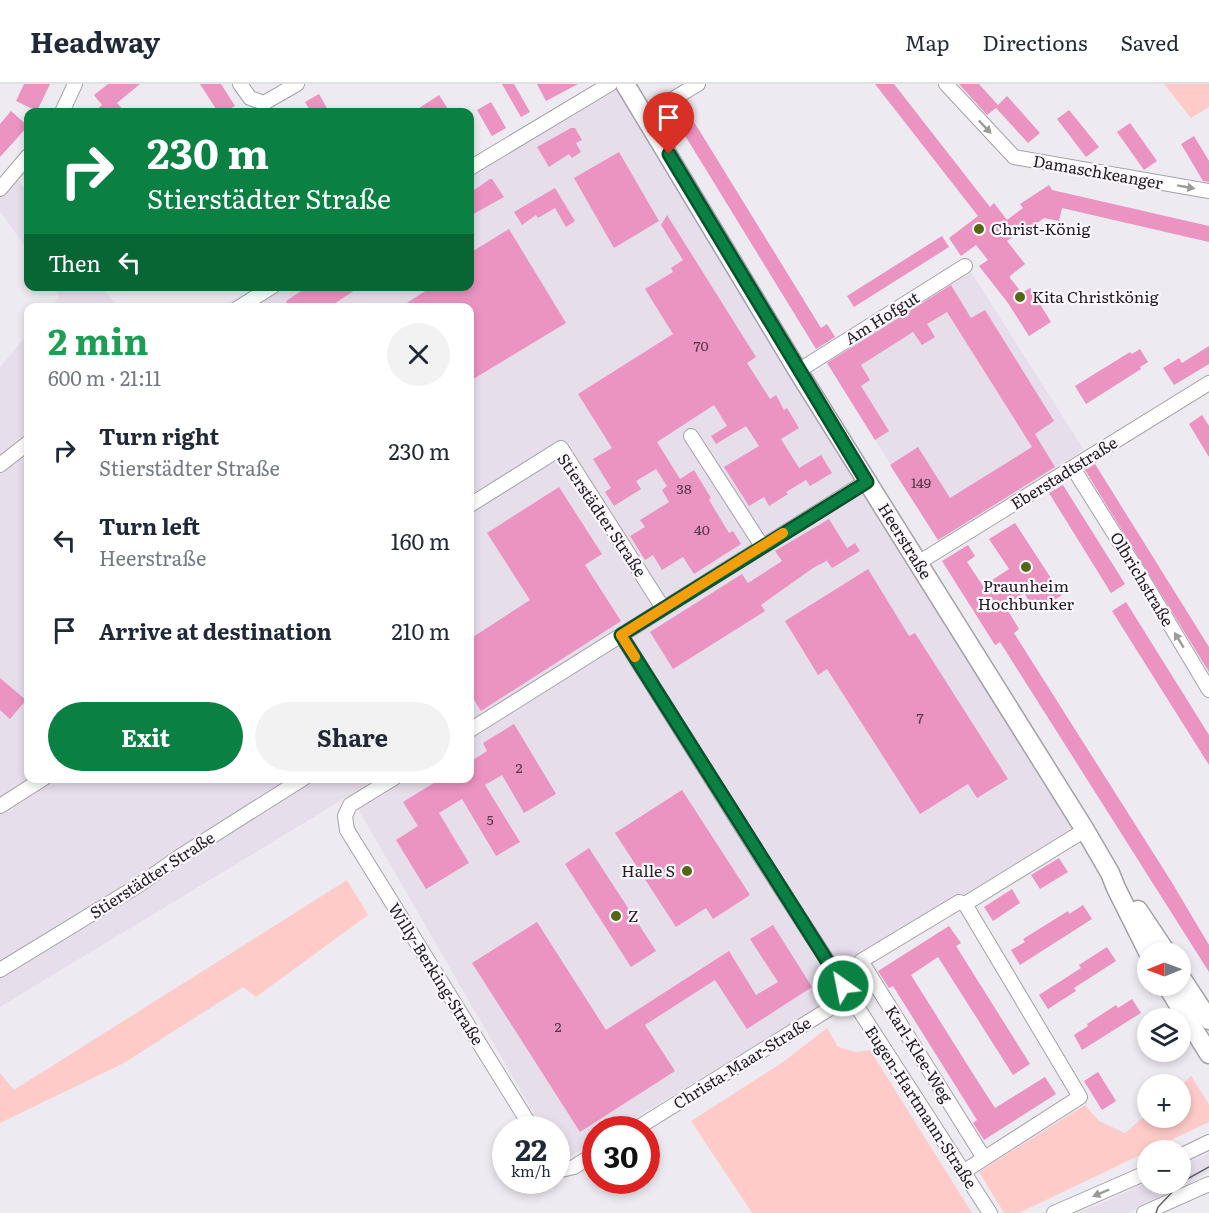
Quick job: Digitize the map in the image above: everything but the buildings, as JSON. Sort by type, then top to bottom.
[{"type":"main road","name":"Heerstraße","points":[[626,84],[798,370],[1085,830],[1110,873],[1143,942]]},
{"type":"main road","name":"Heerstraße","points":[[1110,873],[1122,884],[1160,942]]},
{"type":"main road","points":[[1191,993],[1209,1020]]},
{"type":"main road","points":[[1173,996],[1209,1054]]},
{"type":"street","points":[[64,108],[75,84]]},
{"type":"street","points":[[240,84],[250,98],[264,103]]},
{"type":"street","points":[[256,108],[297,84]]},
{"type":"street","points":[[474,166],[610,84]]},
{"type":"street","points":[[645,115],[698,84]]},
{"type":"street","name":"Damaschkeanger","points":[[946,84],[1014,157],[1209,191]]},
{"type":"street","points":[[0,189],[24,161]]},
{"type":"street","name":"Am Hofgut","points":[[798,370],[965,266]]},
{"type":"street","points":[[246,303],[265,291]]},
{"type":"street","name":"Eberstadtstraße","points":[[918,562],[1207,389]]},
{"type":"street","points":[[691,435],[762,546]]},
{"type":"street","points":[[0,465],[24,446]]},
{"type":"street","name":"Stierstädter Straße","points":[[474,502],[561,448],[663,608]]},
{"type":"street","name":"Olbrichstraße","points":[[1073,468],[1143,578],[1209,690]]},
{"type":"street","points":[[474,727],[867,482]]},
{"type":"street","name":"Eugen-Hartmann-Straße","points":[[621,635],[990,1213]]},
{"type":"street","points":[[0,806],[36,783]]},
{"type":"street","name":"Stierstädter Straße","points":[[0,970],[139,885],[296,783]]},
{"type":"street","name":"Willy-Berking-Straße","points":[[386,783],[350,805],[345,816],[347,830],[524,1116]]},
{"type":"street","name":"Karl-Klee-Weg","points":[[984,1158],[861,961],[959,902],[965,904],[1085,830]]},
{"type":"street","points":[[963,1172],[1080,1097],[965,904]]},
{"type":"street","name":"Christa-Maar-Straße","points":[[657,1116],[850,996]]},
{"type":"street","points":[[1191,1151],[1209,1142]]},
{"type":"street","points":[[1054,1213],[1137,1177]]},
{"type":"street","points":[[1144,1213],[1209,1184]]},
{"type":"shaded area","points":[[627,84],[1088,828],[858,968],[842,995],[638,1116],[582,1116],[582,1149],[570,1156],[570,1116],[535,1116],[350,795],[0,1007],[0,367],[24,339],[24,783],[474,783],[474,303],[228,303],[250,291],[474,291],[474,169]]},
{"type":"shaded area","points":[[1164,84],[1209,84],[1209,107],[1191,118]]},
{"type":"shaded area","points":[[15,176],[24,188],[24,245],[0,211],[0,191]]},
{"type":"shaded area","points":[[971,272],[1084,450],[938,541],[827,362]]},
{"type":"shaded area","points":[[56,291],[105,291],[115,303],[54,303],[60,296]]},
{"type":"shaded area","points":[[347,880],[368,915],[256,997],[243,987],[124,1063],[0,1123],[0,1073],[14,1090]]},
{"type":"shaded area","points":[[827,1028],[838,1047],[856,1052],[870,1050],[972,1213],[752,1213],[691,1121],[783,1062]]},
{"type":"shaded area","points":[[1191,1076],[1209,1104],[1209,1122],[1171,1140],[1137,1140],[1137,1156],[1019,1213],[1004,1213],[979,1172],[1085,1105],[1099,1121],[1125,1133],[1137,1123],[1137,1128],[1191,1128]]},
{"type":"shaded area","points":[[1209,1153],[1209,1172],[1191,1182],[1191,1161]]},
{"type":"shaded area","points":[[1137,1187],[1137,1194],[1169,1194],[1128,1213],[1075,1213]]},
{"type":"tram line","points":[[1191,1177],[1209,1167]]},
{"type":"tram line","points":[[1156,1213],[1158,1207],[1170,1194]]},
{"type":"slow traffic","points":[[635,657],[621,635],[783,533]]},
{"type":"place","name":"Christ-König","points":[[979,229]]},
{"type":"place","name":"Kita Christkönig","points":[[1020,297]]},
{"type":"place","name":"Praunheim Hochbunker","points":[[1026,567]]},
{"type":"place","name":"Halle S","points":[[687,871]]},
{"type":"place","name":"Z","points":[[616,916]]},
{"type":"route","points":[[669,154],[867,482],[621,635],[843,986]]}]
